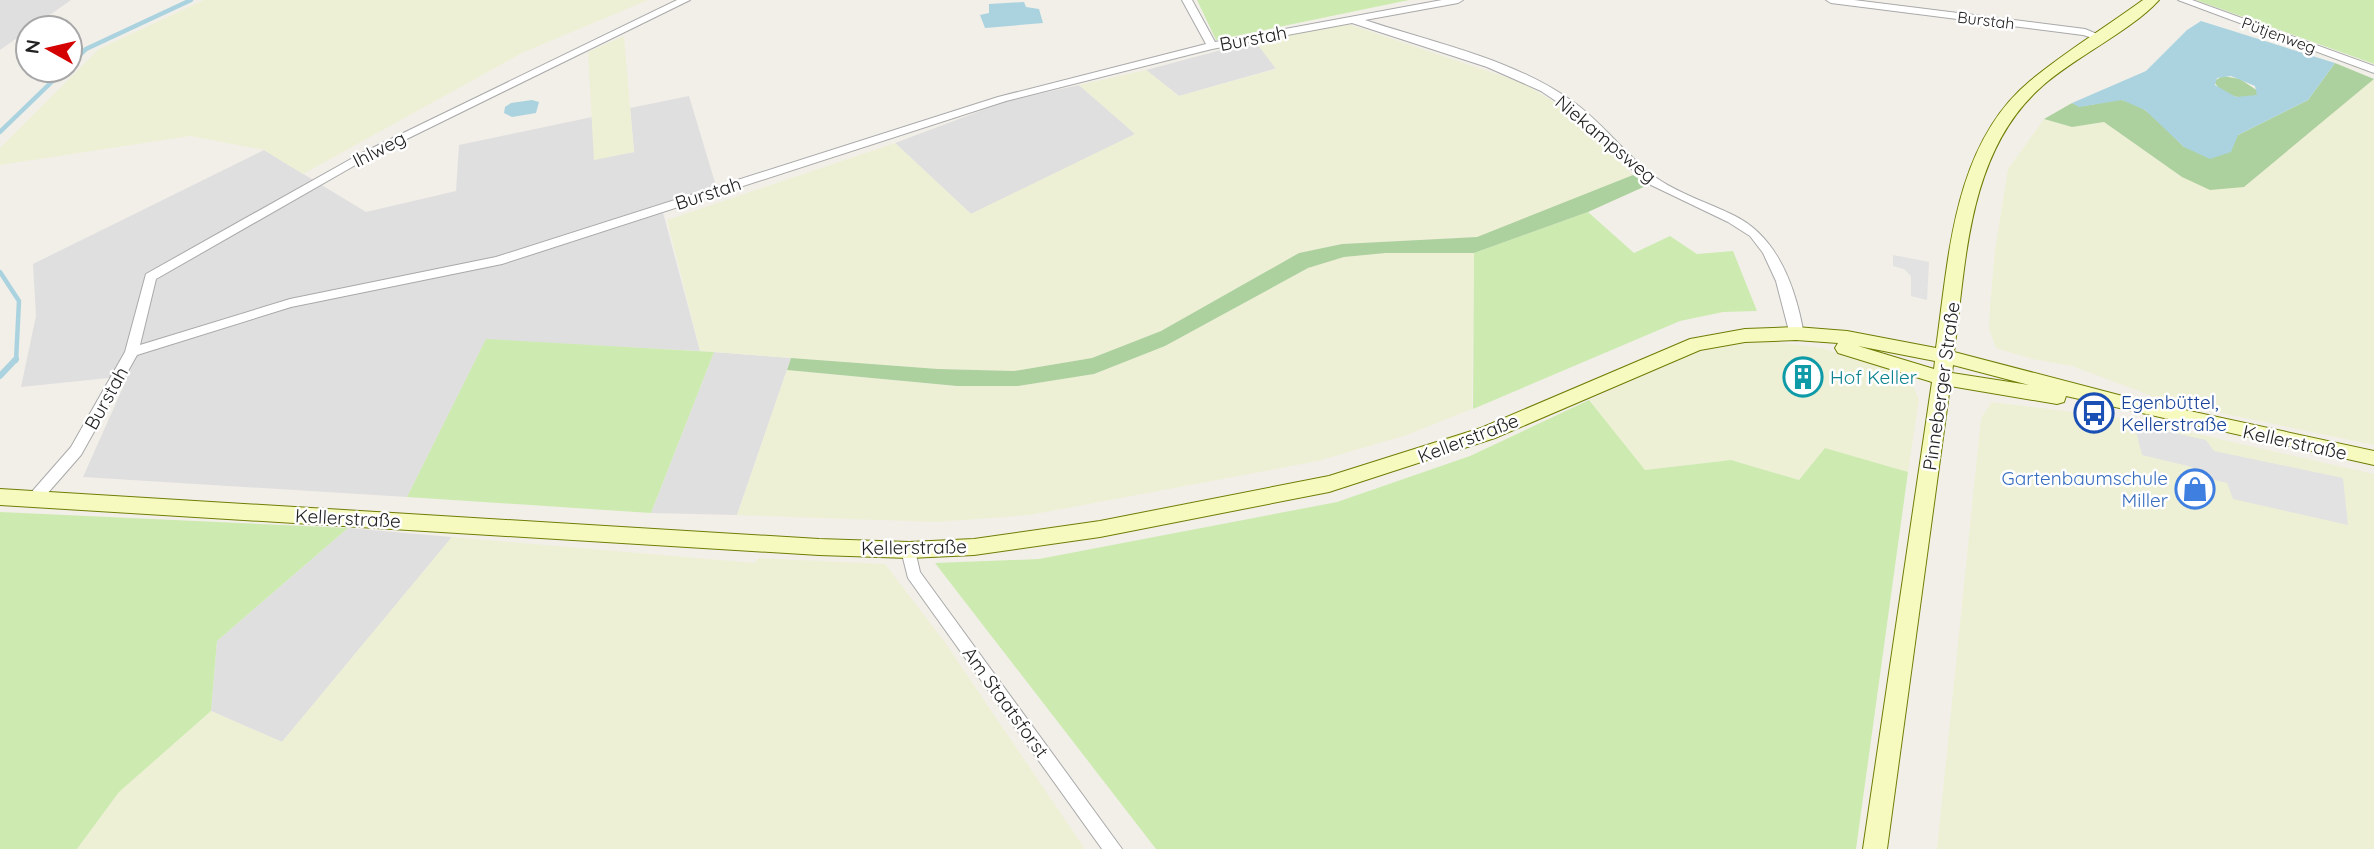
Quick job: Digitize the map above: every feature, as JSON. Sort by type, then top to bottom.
[{"type":"main road","name":"Pinneberger Straße","points":[[1875,849],[1962,225],[1970,188],[1992,137],[2034,85],[2152,0]]},
{"type":"main road","name":"Kellerstraße","points":[[0,497],[793,545],[909,550],[974,547],[1052,537],[1329,484],[1488,433],[1696,344],[1730,335],[1764,333],[1861,341],[1945,354],[2175,416]]},
{"type":"main road","name":"Kellerstraße","points":[[1797,335],[1942,378],[2175,416],[2374,458]]},
{"type":"street","name":"Ihlweg","points":[[132,352],[150,277],[362,157],[685,0]]},
{"type":"street","points":[[1187,0],[1212,46]]},
{"type":"street","name":"Burstah","points":[[34,499],[76,451],[132,352],[290,303],[498,261],[1002,99],[1212,46],[1458,0]]},
{"type":"street","name":"Burstah","points":[[1831,0],[2085,32],[2099,37]]},
{"type":"street","name":"Pütjenweg","points":[[2183,0],[2374,70]]},
{"type":"street","name":"Niekampsweg","points":[[1348,19],[1527,79],[1569,104],[1666,189],[1755,234],[1769,252],[1779,276],[1797,335]]},
{"type":"street","name":"Am Staatsforst","points":[[909,550],[913,574],[1113,849]]},
{"type":"shaded area","points":[[0,0],[71,0],[51,14],[14,14],[14,40],[0,50]]},
{"type":"shaded area","points":[[1255,41],[1277,68],[1179,96],[1146,70]]},
{"type":"shaded area","points":[[1079,85],[1136,134],[971,214],[895,143],[1007,101]]},
{"type":"shaded area","points":[[689,96],[716,186],[661,205],[700,351],[486,340],[407,497],[83,477],[128,376],[21,387],[36,316],[33,264],[264,150],[366,212],[456,191],[459,145],[592,117],[595,159],[634,152],[630,108]]},
{"type":"shaded area","points":[[1893,255],[1929,262],[1927,300],[1911,296],[1911,276],[1904,269],[1893,266]]},
{"type":"shaded area","points":[[714,352],[791,358],[737,515],[651,513]]},
{"type":"shaded area","points":[[2134,424],[2206,440],[2214,451],[2343,478],[2348,525],[2233,499],[2227,483],[2194,475],[2192,467],[2142,455]]},
{"type":"shaded area","points":[[348,528],[452,537],[282,742],[211,711],[217,641]]},
{"type":"green space","points":[[204,0],[648,0],[522,53],[303,174],[264,150],[190,136],[0,165],[0,148],[64,84],[84,84],[84,64],[99,49]]},
{"type":"green space","points":[[1197,0],[1409,0],[1216,40]]},
{"type":"green space","points":[[2196,0],[2374,0],[2374,64]]},
{"type":"green space","points":[[1345,23],[1523,83],[1564,108],[1633,175],[1477,237],[1342,244],[1299,253],[1161,331],[1092,358],[1014,371],[938,369],[700,351],[667,220],[895,143],[971,214],[1135,134],[1079,85],[1146,70],[1179,96],[1276,69],[1255,41]]},
{"type":"green space","points":[[624,36],[634,152],[594,160],[588,52]]},
{"type":"green space","points":[[2335,63],[2374,79],[2244,187],[2210,190],[2182,177],[2104,122],[2072,127],[2044,119],[2072,103],[2084,106],[2121,100],[2139,106],[2184,147],[2238,135],[2308,100]]},
{"type":"green space","points":[[2223,76],[2240,79],[2258,91],[2257,95],[2239,97],[2227,94],[2214,81]]},
{"type":"green space","points":[[2374,79],[2374,445],[2168,402],[2072,366],[2032,359],[1996,348],[1989,329],[1990,306],[1995,250],[2008,169],[2044,119],[2072,127],[2104,122],[2182,177],[2244,187]]},
{"type":"green space","points":[[1633,175],[1648,185],[1588,212],[1474,253],[1386,253],[1344,257],[1308,268],[1165,346],[1094,374],[1018,386],[957,386],[787,370],[791,358],[938,369],[1014,371],[1092,358],[1161,331],[1299,253],[1342,244],[1477,237]]},
{"type":"green space","points":[[1588,212],[1634,253],[1670,236],[1697,254],[1733,251],[1757,311],[1723,312],[1680,321],[1473,409],[1474,253]]},
{"type":"green space","points":[[1386,253],[1474,253],[1472,409],[1407,435],[1318,461],[1030,515],[937,522],[737,515],[787,370],[955,386],[1018,386],[1094,374],[1165,346],[1308,268],[1344,257]]},
{"type":"green space","points":[[486,339],[714,352],[651,513],[407,497]]},
{"type":"green space","points":[[1761,340],[1822,348],[1899,373],[1910,380],[1919,399],[1908,472],[1825,448],[1799,480],[1731,460],[1645,470],[1589,400],[1704,348],[1732,341]]},
{"type":"green space","points":[[1589,400],[1645,470],[1731,460],[1799,480],[1825,448],[1908,472],[1856,849],[1156,849],[935,563],[1039,559],[1337,502],[1470,456]]},
{"type":"green space","points":[[1992,402],[2131,419],[2374,474],[2374,849],[1937,849],[1981,418]]},
{"type":"green space","points":[[0,512],[348,528],[217,641],[211,711],[119,792],[77,849],[0,849]]},
{"type":"green space","points":[[452,537],[755,563],[759,558],[885,564],[944,641],[1085,849],[77,849],[119,792],[211,711],[282,742]]},
{"type":"water","points":[[1024,2],[1026,7],[1039,9],[1043,23],[985,28],[980,15],[989,13],[989,4]]},
{"type":"water","points":[[2201,21],[2335,63],[2308,100],[2238,135],[2231,152],[2210,159],[2184,147],[2145,110],[2122,100],[2079,107],[2072,103],[2146,71],[2187,30]],"holes":[[[2231,76],[2255,86],[2257,95],[2236,97],[2215,85],[2217,78]]]},
{"type":"water","points":[[532,100],[539,102],[536,113],[512,117],[504,113],[505,107],[511,103]]},
{"type":"waterway","points":[[84,51],[191,0]]},
{"type":"waterway","points":[[0,132],[50,84]]},
{"type":"waterway","points":[[0,272],[19,301],[16,361]]},
{"type":"waterway","points":[[0,376],[16,359]]},
{"type":"place","name":"Hof Keller","points":[[1803,377]]},
{"type":"place","name":"Egenbüttel, Kellerstraße","points":[[2094,413]]},
{"type":"place","name":"Gartenbaumschule Miller","points":[[2195,489]]}]
